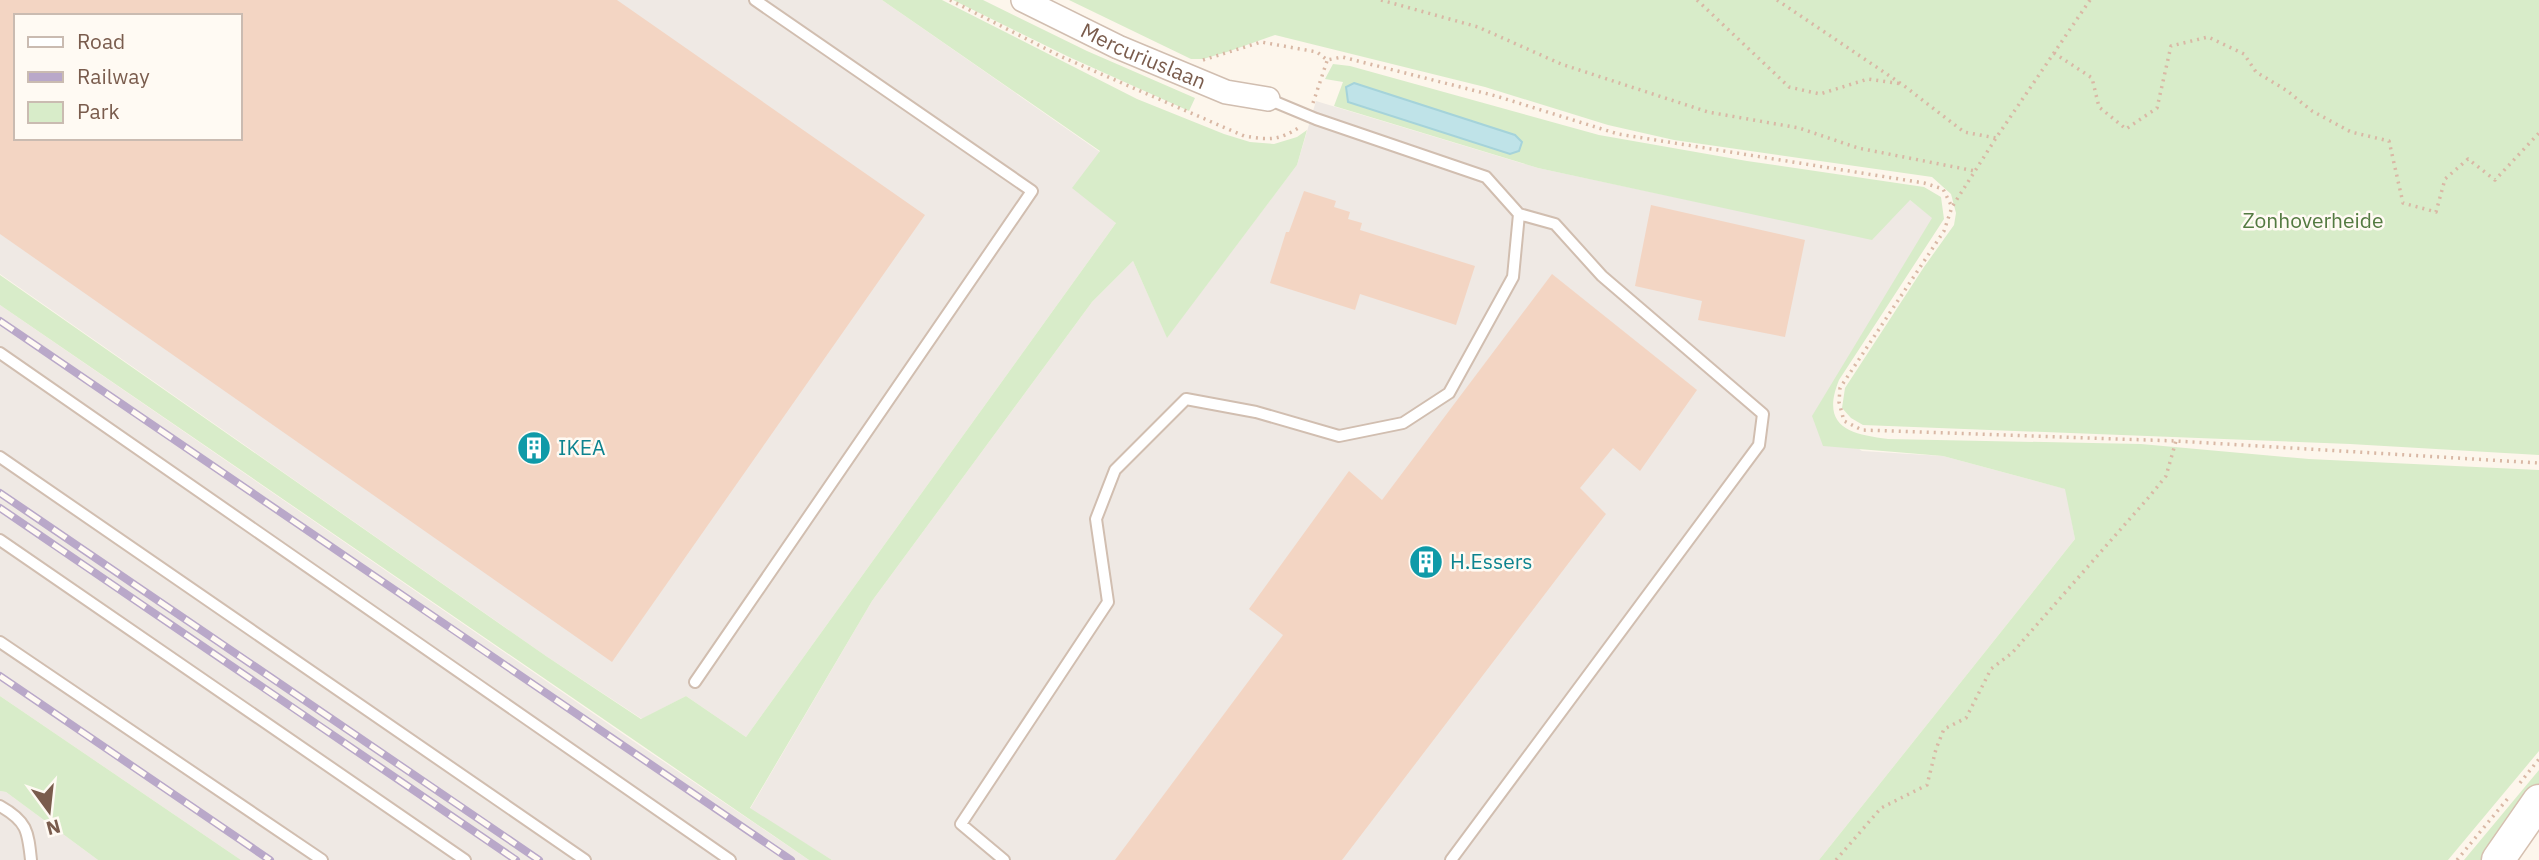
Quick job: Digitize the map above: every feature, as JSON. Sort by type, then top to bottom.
[{"type":"main road","points":[[2498,860],[2539,801]]},
{"type":"main road","points":[[2518,860],[2539,837]]},
{"type":"street","name":"Mercuriuslaan","points":[[1023,0],[1118,47],[1226,92],[1268,99]]},
{"type":"lane","points":[[695,682],[1032,191],[755,0]]},
{"type":"lane","points":[[1268,99],[1315,119],[1486,177],[1519,214],[1555,224],[1601,276],[1763,414],[1759,445],[1451,860]]},
{"type":"lane","points":[[1004,860],[961,824],[1108,602],[1096,520],[1115,470],[1186,399],[1256,412],[1339,436],[1402,423],[1449,393],[1513,277],[1519,214]]},
{"type":"lane","points":[[0,353],[730,860]]},
{"type":"lane","points":[[0,457],[585,860]]},
{"type":"lane","points":[[0,540],[465,860]]},
{"type":"lane","points":[[0,642],[322,860]]},
{"type":"lane","points":[[0,806],[18,816],[28,832],[31,860]]},
{"type":"path","points":[[1381,0],[1478,27],[1561,64],[1708,112],[1799,128],[1858,148],[1975,171]]},
{"type":"path","points":[[1697,0],[1789,86],[1820,94],[1868,79],[1903,85]]},
{"type":"path","points":[[1777,0],[1903,85],[1964,132],[1996,138]]},
{"type":"path","points":[[2090,0],[1996,138],[1952,207],[1944,232],[1840,388],[1839,402],[1844,421],[1862,430],[2176,441],[2539,463]]},
{"type":"path","points":[[2054,53],[2092,78],[2099,107],[2126,129],[2157,108],[2171,46],[2208,37],[2244,54],[2256,72],[2286,90],[2312,111],[2351,132],[2389,141],[2403,204],[2436,212],[2445,179],[2468,159],[2495,180],[2539,133]]},
{"type":"path","points":[[1193,63],[1261,42],[1317,52],[1327,60],[1342,57],[1496,96],[1618,134],[1924,183],[1943,189],[1952,207]]},
{"type":"path","points":[[1836,860],[1881,808],[1927,785],[1944,729],[1966,718],[1991,669],[2012,653],[2166,476],[2176,441]]},
{"type":"path","points":[[2457,860],[2480,832]]},
{"type":"shaded area","name":"IKEA","points":[[0,0],[882,0],[1100,152],[1116,223],[746,737],[686,696],[642,719],[546,656],[0,274]]},
{"type":"shaded area","points":[[1316,101],[1538,168],[1731,209],[1910,200],[1933,218],[1813,416],[1862,451],[1943,456],[2066,489],[2075,539],[1819,860],[832,860],[750,809],[872,601],[1092,302],[1133,261],[1167,337],[1297,165]]},
{"type":"shaded area","points":[[0,305],[809,860],[241,860],[0,696]]},
{"type":"shaded area","points":[[0,791],[6,792],[98,860],[0,860]]},
{"type":"green space","points":[[882,0],[942,0],[1137,99],[1250,142],[1274,144],[1297,137],[1307,130],[1297,165],[1167,338],[1133,261],[1092,302],[872,601],[750,808],[832,860],[809,860],[0,305],[0,275],[546,656],[641,719],[686,696],[746,737],[1116,223],[1072,188],[1100,151]]},
{"type":"green space","points":[[953,0],[983,0],[1087,51],[1195,98],[1189,111],[1069,57]]},
{"type":"green space","name":"Zonhoverheide","points":[[1069,0],[2539,0],[2539,455],[2350,444],[1863,425],[1851,418],[1842,408],[1845,388],[1954,225],[1956,213],[1951,194],[1932,177],[1674,140],[1608,125],[1485,87],[1275,35],[1203,59],[1191,59]]},
{"type":"green space","points":[[1333,64],[1350,66],[1599,135],[1747,161],[1924,187],[1941,197],[1944,219],[1839,380],[1833,408],[1836,418],[1851,431],[1888,439],[2141,444],[2309,459],[2539,470],[2539,751],[2448,860],[1819,860],[2075,539],[2065,489],[1943,456],[1823,446],[1812,416],[1932,218],[1910,200],[1872,240],[1538,168],[1334,106],[1343,82],[1325,79]]},
{"type":"green space","points":[[0,696],[241,860],[98,860],[6,792],[0,791]]},
{"type":"green space","points":[[2539,770],[2539,790],[2488,860],[2464,860]]},
{"type":"water","points":[[1354,83],[1515,135],[1522,142],[1519,151],[1510,154],[1348,102],[1346,87]]},
{"type":"building","name":"IKEA","points":[[0,0],[617,0],[925,215],[612,662],[0,234]]},
{"type":"building","points":[[1304,191],[1336,201],[1334,207],[1350,212],[1348,219],[1362,223],[1360,230],[1475,266],[1456,325],[1360,294],[1355,310],[1270,283],[1286,232],[1289,232]]},
{"type":"building","points":[[1651,205],[1805,240],[1785,337],[1698,320],[1702,301],[1635,286]]},
{"type":"building","name":"H.Essers","points":[[1552,274],[1697,390],[1640,471],[1613,448],[1580,488],[1606,514],[1342,860],[1115,860],[1283,635],[1249,609],[1349,471],[1382,500]]},
{"type":"railway","points":[[0,321],[791,860]]},
{"type":"railway","points":[[0,493],[539,860]]},
{"type":"railway","points":[[0,508],[516,860]]},
{"type":"railway","points":[[0,676],[270,860]]},
{"type":"place","name":"IKEA","points":[[534,448]]},
{"type":"place","name":"H.Essers","points":[[1426,562]]}]
